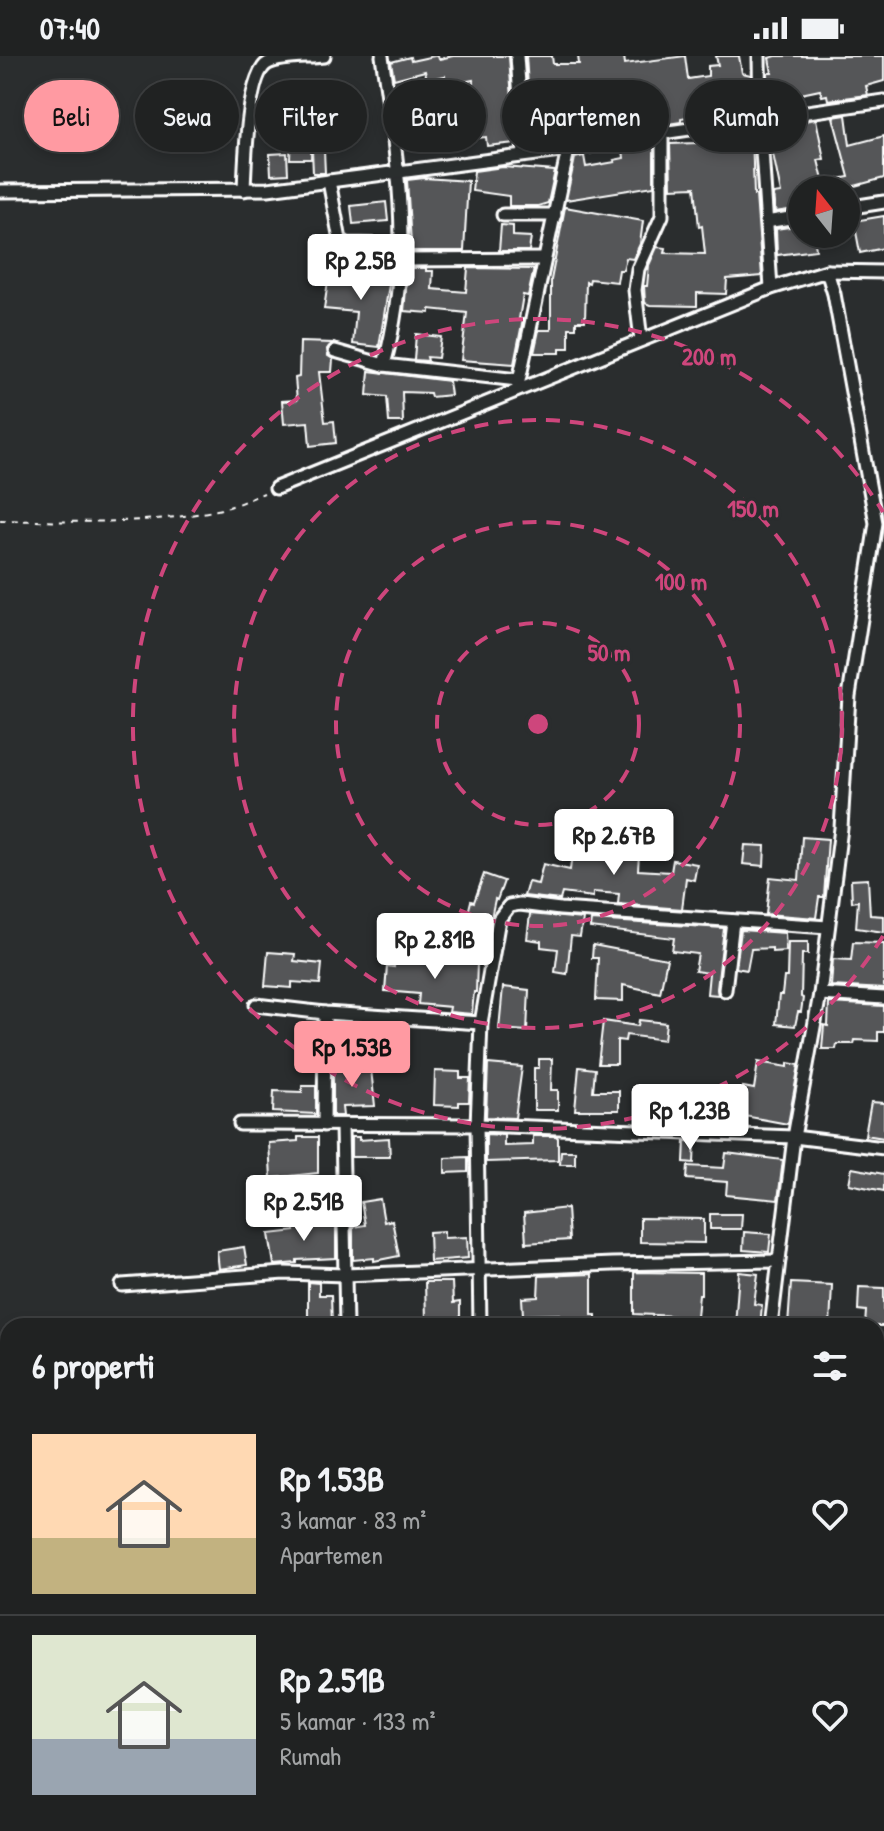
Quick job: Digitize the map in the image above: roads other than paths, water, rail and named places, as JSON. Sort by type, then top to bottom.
[{"type":"street","points":[[244,190],[247,120],[261,70],[271,61],[321,56]]},
{"type":"street","points":[[382,56],[398,172],[403,245],[396,315],[384,365]]},
{"type":"street","points":[[517,56],[524,155]]},
{"type":"street","points":[[759,56],[759,80]]},
{"type":"street","points":[[807,113],[884,101]]},
{"type":"street","points":[[0,191],[244,190],[550,152]]},
{"type":"street","points":[[518,385],[568,152]]},
{"type":"street","points":[[641,340],[635,290],[641,261],[662,216],[662,152]]},
{"type":"street","points":[[762,152],[771,288]]},
{"type":"street","points":[[329,181],[340,240],[347,244],[403,245]]},
{"type":"street","points":[[860,206],[884,202]]},
{"type":"street","points":[[503,215],[555,215]]},
{"type":"street","points":[[766,222],[788,218]]},
{"type":"street","points":[[402,260],[544,259]]},
{"type":"street","points":[[276,488],[518,385],[771,288],[828,274],[884,272]]},
{"type":"street","points":[[772,1318],[794,1137],[820,994],[841,828],[849,696],[876,523],[828,274]]},
{"type":"street","points":[[335,351],[384,365],[518,385]]},
{"type":"street","points":[[480,1318],[477,1125],[481,1023],[499,919],[509,906],[520,904],[828,927]]},
{"type":"street","points":[[725,990],[733,921]]},
{"type":"street","points":[[820,994],[884,998]]},
{"type":"street","points":[[256,1005],[325,1013],[481,1023]]},
{"type":"street","points":[[324,1125],[325,1013]]},
{"type":"street","points":[[240,1124],[477,1125],[794,1137],[884,1148]]},
{"type":"street","points":[[342,1126],[346,1318]]},
{"type":"street","points":[[122,1285],[235,1275],[345,1275],[777,1261]]}]
